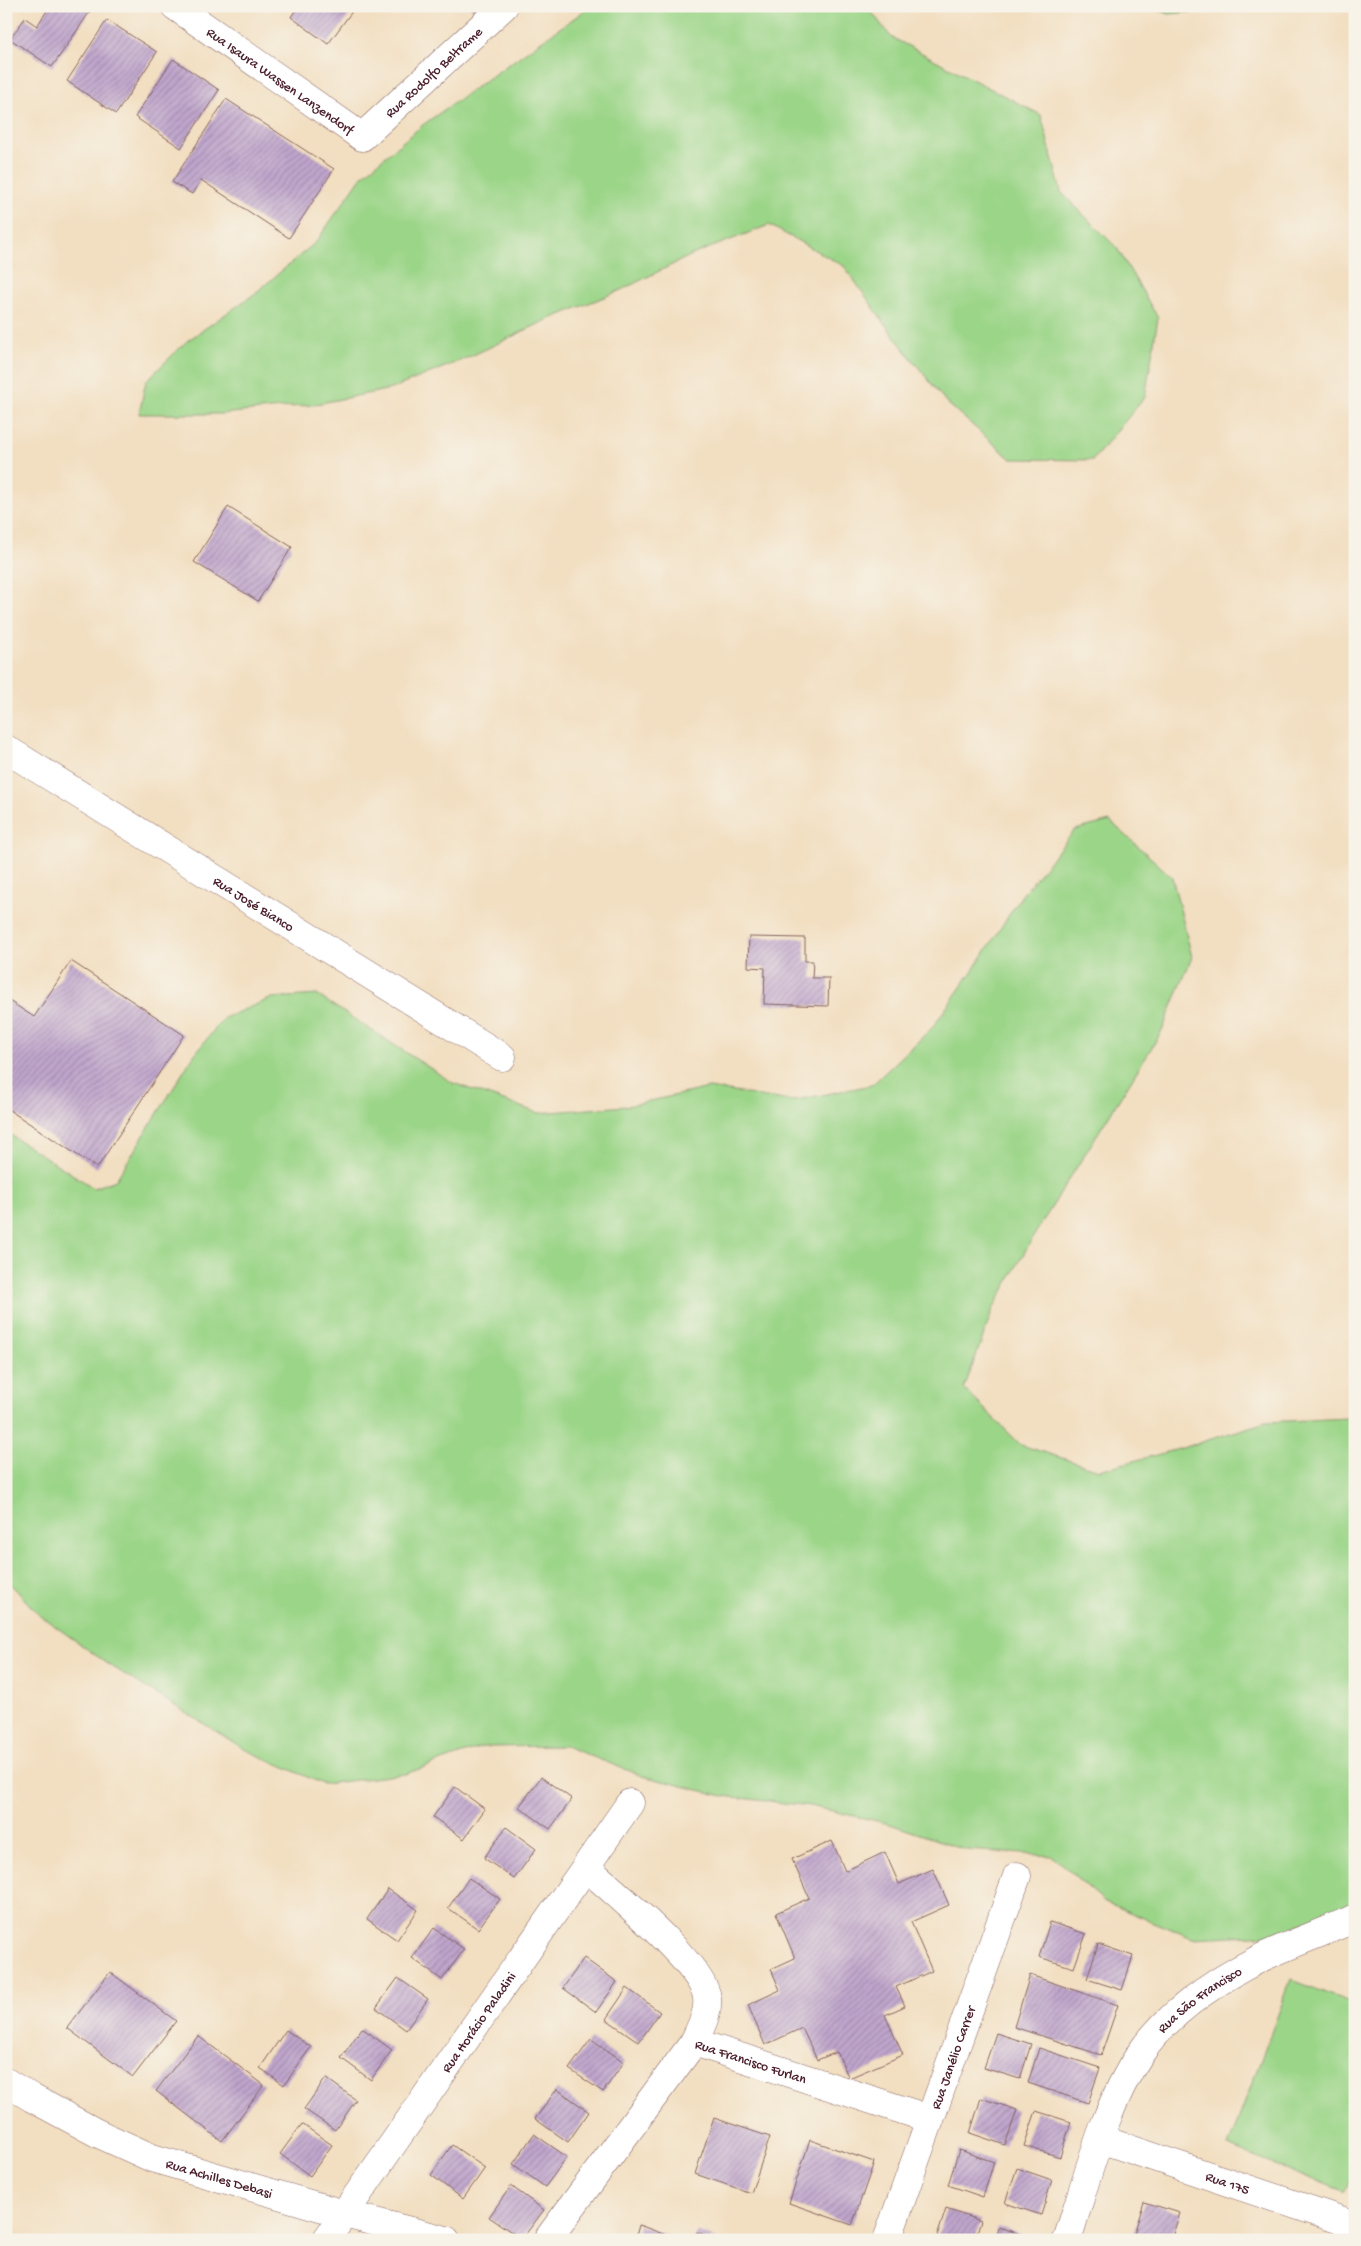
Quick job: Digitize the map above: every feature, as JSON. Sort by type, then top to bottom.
[{"type":"street","name":"Rua Isaura Wassen Lanzendorf","points":[[175,6],[362,137]]},
{"type":"street","name":"Rua Rodolfo Beltrame","points":[[362,137],[504,6]]},
{"type":"street","name":"Rua José Bianco","points":[[6,749],[502,1057]]},
{"type":"street","name":"Rua Horácio Paladini","points":[[326,2240],[630,1803]]},
{"type":"street","points":[[586,1867],[685,1959],[702,1981],[707,1998],[705,2018],[694,2042]]},
{"type":"street","name":"Rua Janélio Carrer","points":[[887,2240],[1017,1876]]},
{"type":"street","name":"Rua São Francisco","points":[[1067,2240],[1100,2139],[1122,2085],[1140,2053],[1166,2023],[1193,1999],[1258,1960],[1355,1918]]},
{"type":"street","name":"Rua Francisco Furlan","points":[[547,2240],[694,2042],[930,2119]]},
{"type":"street","name":"Rua Achilles Debasi","points":[[6,2082],[97,2133],[152,2158],[344,2214],[446,2240]]},
{"type":"street","name":"Rua 175","points":[[1100,2139],[1355,2225]]},
{"type":"green space","points":[[591,6],[867,6],[891,37],[1041,115],[1061,192],[1117,248],[1158,318],[1145,397],[1093,460],[1011,459],[946,402],[893,335],[844,266],[769,225],[694,254],[621,290],[545,321],[469,357],[391,389],[311,405],[221,414],[139,414],[146,381],[187,341],[253,295],[316,242],[362,176],[424,124]]},
{"type":"green space","points":[[1145,6],[1255,6],[1169,14]]},
{"type":"green space","points":[[1110,821],[1172,877],[1192,957],[1162,1031],[1033,1237],[993,1309],[964,1389],[1021,1445],[1099,1470],[1179,1449],[1266,1422],[1348,1418],[1355,1423],[1355,1905],[1273,1934],[1192,1938],[1105,1902],[1052,1856],[967,1850],[890,1824],[810,1806],[723,1796],[642,1776],[565,1746],[482,1747],[405,1774],[323,1784],[246,1750],[108,1664],[38,1614],[6,1579],[6,1132],[94,1188],[116,1180],[194,1055],[224,1018],[272,998],[317,995],[453,1083],[538,1113],[627,1106],[709,1088],[791,1101],[872,1085],[932,1028],[978,963],[1022,895],[1075,830]]},
{"type":"green space","points":[[1291,1980],[1355,2004],[1355,2169],[1346,2192],[1228,2147]]},
{"type":"building","points":[[50,6],[93,7],[52,67],[10,39],[25,18],[37,26]]},
{"type":"building","points":[[298,6],[356,6],[328,44],[291,17]]},
{"type":"building","points":[[469,6],[485,6],[479,14]]},
{"type":"building","points":[[107,20],[157,52],[116,114],[67,81]]},
{"type":"building","points":[[173,59],[219,90],[181,148],[135,117]]},
{"type":"building","points":[[226,99],[334,169],[289,238],[201,180],[192,194],[172,182]]},
{"type":"building","points":[[228,507],[292,547],[258,601],[194,562]]},
{"type":"building","points":[[749,937],[805,938],[805,961],[813,961],[812,978],[829,978],[828,1006],[764,1004],[765,968],[748,967]]},
{"type":"building","points":[[71,961],[184,1035],[97,1168],[6,1108],[6,999],[34,1017]]},
{"type":"building","points":[[541,1777],[572,1799],[550,1829],[519,1807]]},
{"type":"building","points":[[455,1787],[485,1809],[464,1839],[433,1817]]},
{"type":"building","points":[[506,1827],[536,1849],[514,1879],[484,1858]]},
{"type":"building","points":[[832,1841],[845,1871],[885,1852],[899,1884],[933,1869],[949,1905],[911,1922],[932,1971],[896,1987],[905,2006],[885,2015],[903,2055],[849,2078],[837,2052],[817,2060],[802,2028],[765,2045],[748,2005],[780,1990],[771,1969],[795,1958],[776,1913],[809,1898],[792,1859]]},
{"type":"building","points":[[469,1878],[500,1899],[478,1929],[448,1908]]},
{"type":"building","points":[[388,1889],[418,1910],[397,1940],[367,1919]]},
{"type":"building","points":[[1050,1922],[1086,1934],[1074,1968],[1039,1957]]},
{"type":"building","points":[[434,1928],[464,1949],[442,1980],[412,1958]]},
{"type":"building","points":[[1098,1944],[1133,1956],[1122,1990],[1087,1979]]},
{"type":"building","points":[[584,1958],[617,1982],[596,2012],[563,1988]]},
{"type":"building","points":[[110,1972],[176,2021],[133,2077],[67,2028]]},
{"type":"building","points":[[1030,1975],[1118,2005],[1101,2055],[1014,2027]]},
{"type":"building","points":[[398,1978],[428,1999],[406,2030],[376,2008]]},
{"type":"building","points":[[627,1988],[660,2012],[639,2042],[606,2019]]},
{"type":"building","points":[[362,2028],[392,2050],[371,2080],[341,2058]]},
{"type":"building","points":[[286,2030],[311,2047],[284,2085],[260,2068]]},
{"type":"building","points":[[996,2033],[1031,2044],[1020,2079],[984,2068]]},
{"type":"building","points":[[198,2036],[264,2085],[222,2141],[156,2091]]},
{"type":"building","points":[[591,2039],[624,2062],[603,2092],[569,2069]]},
{"type":"building","points":[[1039,2048],[1100,2068],[1088,2103],[1028,2083]]},
{"type":"building","points":[[326,2078],[356,2100],[335,2130],[304,2109]]},
{"type":"building","points":[[557,2089],[589,2112],[568,2142],[535,2119]]},
{"type":"building","points":[[981,2098],[1017,2110],[1005,2145],[970,2133]]},
{"type":"building","points":[[1036,2111],[1071,2122],[1060,2157],[1024,2146]]},
{"type":"building","points":[[714,2118],[770,2137],[751,2193],[695,2174]]},
{"type":"building","points":[[302,2124],[332,2145],[310,2176],[280,2154]]},
{"type":"building","points":[[534,2134],[567,2157],[545,2187],[513,2164]]},
{"type":"building","points":[[810,2140],[874,2162],[852,2225],[789,2203]]},
{"type":"building","points":[[452,2145],[485,2168],[463,2199],[431,2175]]},
{"type":"building","points":[[959,2150],[994,2162],[983,2197],[948,2185]]},
{"type":"building","points":[[1017,2168],[1052,2180],[1041,2215],[1005,2203]]},
{"type":"building","points":[[511,2186],[544,2210],[522,2239],[489,2217]]},
{"type":"building","points":[[1144,2202],[1180,2213],[1171,2240],[1142,2240],[1133,2237]]},
{"type":"building","points":[[946,2209],[981,2221],[975,2240],[936,2240]]},
{"type":"building","points":[[639,2225],[674,2238],[674,2240],[635,2240]]},
{"type":"building","points":[[998,2227],[1036,2239],[1036,2240],[994,2240]]},
{"type":"building","points":[[697,2232],[718,2240],[694,2240]]}]
